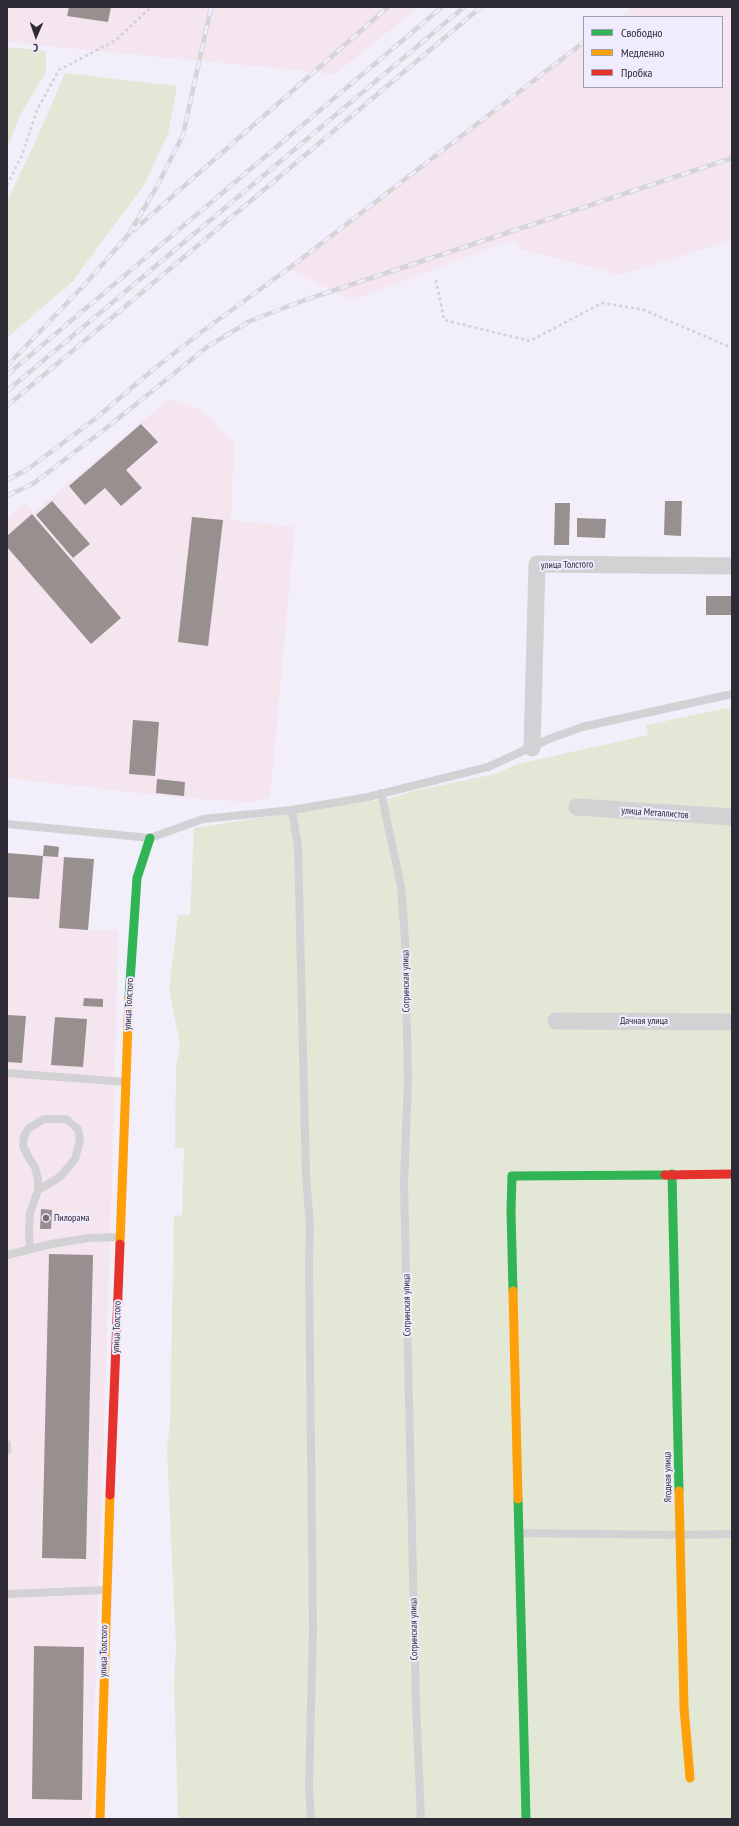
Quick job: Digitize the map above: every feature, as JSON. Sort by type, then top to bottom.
[{"type":"street","name":"улица Толстого","points":[[532,748],[537,564],[732,566]]},
{"type":"street","name":"улица Металлистов","points":[[577,808],[732,817]]},
{"type":"street","name":"улица Толстого","points":[[100,1819],[106,1590],[129,1002],[137,878],[150,838]]},
{"type":"street","name":"Дачная улица","points":[[556,1021],[732,1022]]},
{"type":"street","name":"Ягодная улица","points":[[672,1174],[684,1708],[690,1778]]},
{"type":"street","points":[[526,1819],[511,1211],[512,1176],[732,1174]]},
{"type":"lane","points":[[7,824],[150,838],[203,819],[292,810],[381,793],[488,767],[549,739],[582,727],[732,694]]},
{"type":"lane","name":"Согринская улица","points":[[381,793],[402,886],[405,940],[408,1080],[404,1192],[416,1704],[421,1819]]},
{"type":"lane","points":[[292,810],[298,846],[306,1175],[310,1228],[309,1264],[313,1629],[309,1787],[311,1819]]},
{"type":"lane","points":[[7,1073],[126,1082]]},
{"type":"lane","points":[[30,1249],[30,1213],[38,1190],[38,1179],[35,1168],[28,1158],[23,1146],[24,1136],[29,1128],[44,1120],[66,1120],[78,1129],[80,1140],[75,1159],[60,1177],[38,1190]]},
{"type":"lane","points":[[7,1256],[51,1244],[89,1238],[120,1237]]},
{"type":"lane","points":[[7,1444],[7,1452]]},
{"type":"lane","points":[[519,1533],[680,1535],[732,1534]]},
{"type":"lane","points":[[7,1594],[106,1590]]},
{"type":"path","points":[[7,185],[22,154],[37,110],[59,70],[116,40],[151,7]]},
{"type":"path","points":[[436,280],[444,320],[530,340],[602,304],[644,310],[732,348]]},
{"type":"shaded area","points":[[7,7],[419,7],[335,74],[7,42]]},
{"type":"shaded area","points":[[629,7],[732,7],[732,240],[620,275],[521,249],[514,239],[353,300],[288,269],[583,43],[583,88],[723,88],[723,16],[620,16],[627,13]]},
{"type":"shaded area","points":[[169,399],[203,411],[234,443],[231,520],[295,527],[270,797],[250,802],[184,798],[7,778],[7,517],[25,503],[34,512]]},
{"type":"shaded area","points":[[44,845],[59,847],[58,857],[64,857],[88,930],[118,930],[114,1116],[91,1819],[7,1819],[7,853],[42,855]]},
{"type":"green space","points":[[7,47],[46,51],[46,72],[19,117],[7,149]]},
{"type":"green space","points":[[65,73],[177,86],[168,134],[144,185],[73,281],[7,338],[7,202]]},
{"type":"green space","points":[[732,707],[732,1819],[178,1819],[174,1682],[176,1647],[167,1449],[170,1425],[174,1216],[182,1215],[184,1148],[175,1147],[176,1066],[180,1046],[169,990],[178,915],[190,915],[194,828],[391,798],[414,791],[495,774],[517,764],[648,735],[646,725]]},
{"type":"building","points":[[69,7],[111,7],[108,22],[67,16]]},
{"type":"building","points":[[141,424],[158,442],[126,470],[142,488],[121,506],[105,488],[85,505],[69,486]]},
{"type":"building","points":[[52,501],[90,544],[73,558],[36,515]]},
{"type":"building","points":[[665,501],[682,501],[681,536],[664,535]]},
{"type":"building","points":[[555,503],[570,503],[569,545],[554,545]]},
{"type":"building","points":[[32,514],[121,618],[91,644],[7,547],[7,536]]},
{"type":"building","points":[[192,517],[223,520],[208,646],[178,642]]},
{"type":"building","points":[[577,518],[606,519],[605,538],[577,537]]},
{"type":"building","points":[[706,596],[732,596],[732,615],[706,615]]},
{"type":"building","points":[[133,720],[159,722],[155,776],[129,774]]},
{"type":"building","points":[[157,779],[185,782],[184,796],[156,793]]},
{"type":"building","points":[[44,845],[59,847],[58,857],[43,856]]},
{"type":"building","points":[[7,853],[43,856],[39,899],[7,897]]},
{"type":"building","points":[[64,857],[94,859],[88,930],[59,928]]},
{"type":"building","points":[[84,998],[103,999],[103,1007],[83,1006]]},
{"type":"building","points":[[7,1015],[26,1016],[22,1063],[7,1062]]},
{"type":"building","points":[[55,1017],[87,1019],[83,1067],[51,1065]]},
{"type":"building","points":[[41,1209],[52,1210],[51,1229],[40,1229]]},
{"type":"building","points":[[49,1254],[93,1255],[86,1559],[42,1558]]},
{"type":"building","points":[[34,1646],[84,1647],[82,1800],[32,1799]]},
{"type":"railway","points":[[7,366],[87,282],[128,235],[155,190],[183,135],[211,7]]},
{"type":"railway","points":[[134,230],[388,7]]},
{"type":"railway","points":[[7,375],[442,7]]},
{"type":"railway","points":[[7,391],[464,7]]},
{"type":"railway","points":[[7,406],[481,7]]},
{"type":"railway","points":[[7,480],[28,469],[95,419],[149,373],[200,333],[288,269],[583,43]]},
{"type":"railway","points":[[7,496],[34,483],[105,429],[207,347],[250,321],[302,301],[732,158]]},
{"type":"traffic: fast","points":[[129,997],[137,878],[150,838]]},
{"type":"traffic: fast","points":[[672,1174],[679,1491]]},
{"type":"traffic: fast","points":[[513,1291],[511,1211],[512,1176],[665,1175]]},
{"type":"traffic: fast","points":[[518,1499],[526,1819]]},
{"type":"traffic: slow","points":[[120,1244],[129,997]]},
{"type":"traffic: slow","points":[[513,1291],[518,1499]]},
{"type":"traffic: slow","points":[[679,1491],[684,1708],[690,1778]]},
{"type":"traffic: slow","points":[[100,1819],[110,1495]]},
{"type":"traffic: jam","points":[[665,1175],[732,1174]]},
{"type":"traffic: jam","points":[[110,1495],[120,1244]]},
{"type":"place","name":"Пилорама","points":[[46,1218]]}]
